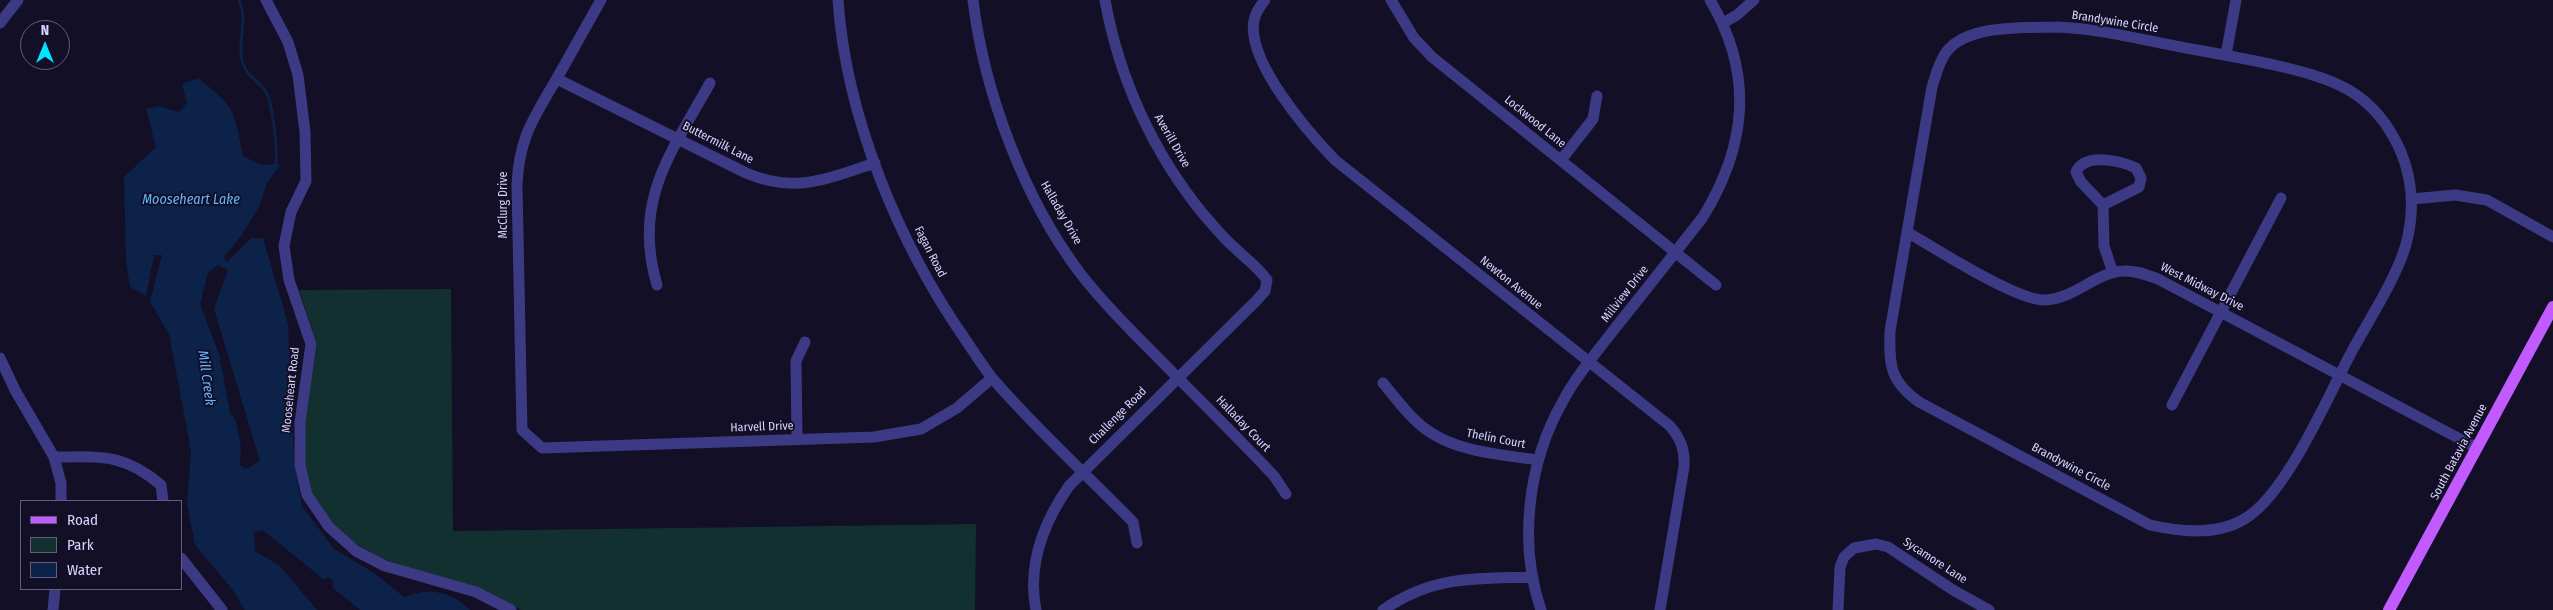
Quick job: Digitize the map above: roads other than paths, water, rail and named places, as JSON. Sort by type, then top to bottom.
[{"type":"main road","name":"South Batavia Avenue","points":[[2389,610],[2553,308]]},
{"type":"street","points":[[0,23],[18,0]]},
{"type":"street","name":"Mooseheart Road","points":[[266,0],[288,42],[295,66],[305,132],[306,181],[291,212],[284,246],[289,280],[311,344],[300,422],[300,465],[307,495],[329,528],[356,551],[385,566],[476,592],[511,610]]},
{"type":"street","name":"McClurg Drive","points":[[522,430],[517,173],[526,131],[601,0]]},
{"type":"street","name":"Fagan Road","points":[[838,0],[854,95],[875,163],[910,248],[945,311],[992,378],[1133,522],[1137,543]]},
{"type":"street","name":"Halladay Drive","points":[[974,0],[978,36],[1000,120],[1037,203],[1080,272],[1122,323],[1177,377]]},
{"type":"street","name":"Averill Drive","points":[[1105,0],[1122,68],[1156,144],[1177,178],[1204,214],[1233,247],[1260,270]]},
{"type":"street","name":"Newton Avenue","points":[[1265,0],[1254,20],[1254,34],[1257,47],[1275,86],[1314,138],[1335,160],[1670,426],[1678,435],[1684,448],[1684,467],[1660,610]]},
{"type":"street","name":"Lockwood Lane","points":[[1391,0],[1414,38],[1432,57],[1716,285]]},
{"type":"street","name":"Millview Drive","points":[[1541,610],[1533,576],[1529,540],[1530,517],[1538,460],[1548,433],[1562,401],[1589,362],[1703,217],[1719,190],[1735,147],[1739,117],[1739,86],[1734,54],[1723,23],[1710,0]]},
{"type":"street","points":[[1723,23],[1737,15],[1754,0]]},
{"type":"street","points":[[2226,55],[2236,0]]},
{"type":"street","name":"Brandywine Circle","points":[[2074,28],[2226,55],[2328,79],[2364,101],[2395,138],[2404,161],[2412,200],[2409,232],[2403,254],[2308,437],[2277,488],[2248,518],[2229,526],[2201,531],[2175,531],[2150,525],[1919,402],[1902,390],[1892,371],[1889,352],[1890,331],[1932,87],[1946,52],[1968,36],[1996,30],[2074,28]]},
{"type":"street","name":"Buttermilk Lane","points":[[557,79],[746,173],[776,184],[819,182],[875,163]]},
{"type":"street","points":[[657,285],[649,258],[651,202],[656,184],[710,82]]},
{"type":"street","points":[[1561,160],[1593,120],[1597,96]]},
{"type":"street","points":[[2102,205],[2139,187],[2141,178],[2136,168],[2119,162],[2089,161],[2078,168],[2076,172],[2081,182],[2102,205],[2104,246],[2113,273]]},
{"type":"street","points":[[2412,200],[2455,195],[2487,200],[2553,237]]},
{"type":"street","points":[[2172,405],[2281,198]]},
{"type":"street","name":"West Midway Drive","points":[[1907,232],[2013,291],[2033,298],[2064,296],[2113,273],[2126,270],[2158,279],[2477,448]]},
{"type":"street","name":"Challenge Road","points":[[1036,610],[1033,579],[1036,554],[1044,530],[1057,503],[1083,470],[1264,291],[1267,280],[1260,270]]},
{"type":"street","points":[[797,439],[796,361],[806,342]]},
{"type":"street","points":[[0,358],[15,390],[54,457],[60,483],[61,500]]},
{"type":"street","name":"Halladay Court","points":[[1177,377],[1274,476],[1286,494]]},
{"type":"street","name":"Harvell Drive","points":[[522,430],[542,448],[874,437],[921,429],[957,408],[992,378]]},
{"type":"street","name":"Thelin Court","points":[[1383,383],[1416,422],[1446,442],[1468,449],[1538,460]]},
{"type":"street","points":[[54,457],[107,457],[141,469],[161,485],[162,500]]},
{"type":"street","name":"Sycamore Lane","points":[[1838,610],[1840,567],[1844,558],[1854,548],[1876,544],[1888,547],[1937,580],[1989,610]]},
{"type":"street","points":[[182,559],[222,610]]},
{"type":"street","points":[[1383,610],[1417,590],[1438,583],[1464,579],[1533,576]]},
{"type":"street","points":[[53,610],[55,590]]},
{"type":"water","name":"Mooseheart Lake","points":[[198,78],[227,104],[235,119],[243,156],[261,165],[281,164],[267,183],[259,207],[241,236],[224,257],[227,262],[251,238],[263,238],[288,324],[294,461],[302,506],[334,549],[374,573],[404,597],[422,592],[439,593],[455,599],[470,610],[360,610],[333,588],[333,581],[329,578],[323,579],[263,530],[254,532],[255,551],[280,566],[317,610],[245,610],[233,590],[195,545],[187,503],[191,451],[169,334],[150,302],[162,255],[154,255],[146,296],[130,287],[126,261],[124,177],[156,147],[146,109],[159,106],[179,112],[187,103],[182,84]],"holes":[[[218,265],[228,270],[214,309],[260,461],[246,469],[240,465],[241,448],[236,422],[230,412],[219,354],[200,304],[208,273]]]},
{"type":"waterway","name":"Mill Creek","points":[[239,0],[243,13],[242,61],[245,68],[263,88],[269,99],[276,141],[275,165]]}]
